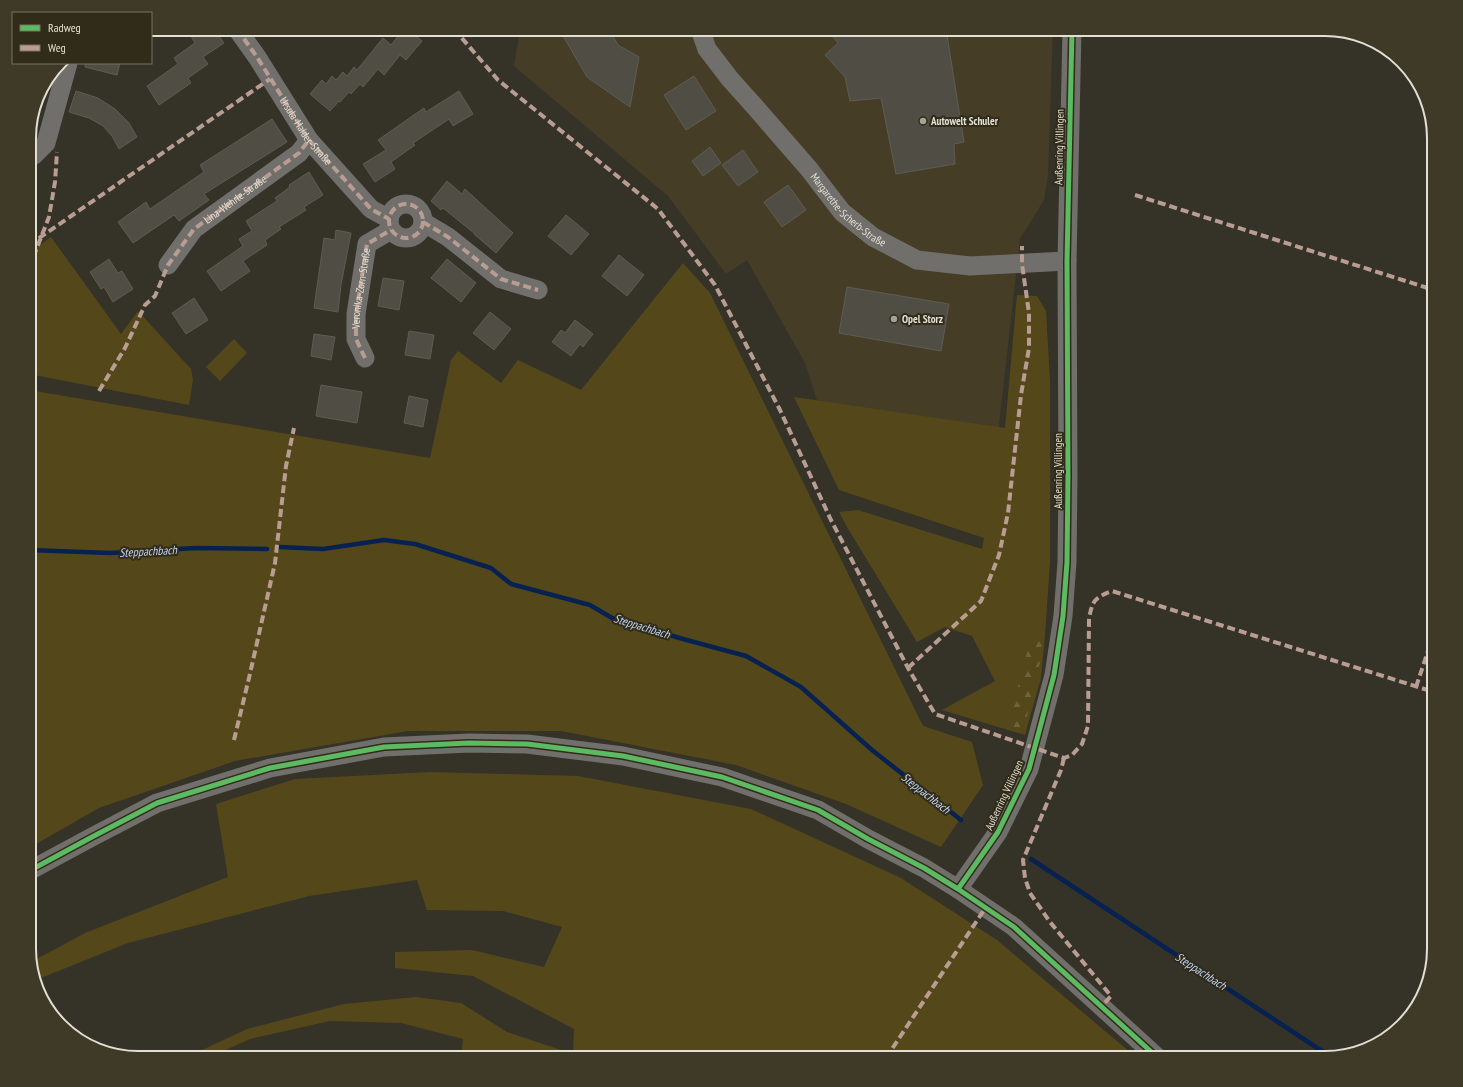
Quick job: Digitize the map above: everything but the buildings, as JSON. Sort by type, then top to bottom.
[{"type":"street","name":"Ursula-Haider-Straße","points":[[242,36],[257,57],[309,140],[371,209],[390,225]]},
{"type":"street","name":"Margarethe-Scherb-Straße","points":[[702,36],[707,49],[730,79],[804,164],[842,212],[873,237],[918,260],[970,266],[1067,261]]},
{"type":"street","name":"Außenring Villingen","points":[[958,889],[998,832],[1029,769],[1054,675],[1063,616],[1067,562],[1067,261],[1072,36]]},
{"type":"street","points":[[36,154],[51,147],[68,64]]},
{"type":"street","name":"Lina-Wehrle-Straße","points":[[168,265],[194,230],[299,153],[309,140]]},
{"type":"street","points":[[423,222],[419,232],[410,237],[400,237],[390,225],[391,213],[399,206],[410,205],[419,211],[423,222],[448,236],[501,279],[538,290]]},
{"type":"street","name":"Veronika-Zorn-Straße","points":[[365,358],[356,339],[356,314],[367,244],[390,225]]},
{"type":"street","points":[[36,867],[157,804],[270,768],[384,747],[469,743],[527,744],[623,756],[722,777],[818,810],[868,839],[924,868],[1014,927],[1150,1051]]},
{"type":"shaded area","points":[[519,36],[1053,36],[1048,175],[1044,200],[1020,239],[988,523],[842,478],[805,363],[747,260],[726,274],[668,196],[514,66]]},
{"type":"green space","points":[[51,237],[121,334],[138,311],[191,369],[193,380],[189,405],[36,375],[36,248]]},
{"type":"green space","points":[[683,263],[710,293],[923,726],[972,742],[983,785],[941,847],[846,804],[736,765],[561,731],[408,731],[235,761],[99,808],[36,844],[36,391],[430,458],[451,360],[458,351],[501,383],[518,360],[581,390]]},
{"type":"green space","points":[[1017,295],[1037,296],[1046,311],[1050,381],[1050,561],[1045,636],[1041,678],[1025,735],[942,710],[995,681],[972,636],[945,627],[917,642],[839,512],[858,510],[982,549],[984,538],[839,490],[794,397],[1005,428]]},
{"type":"green space","points":[[234,339],[247,353],[220,381],[206,367]]},
{"type":"green space","points":[[1042,635],[1041,658],[1024,729],[1008,726],[1027,652]]},
{"type":"green space","points":[[431,772],[578,776],[751,809],[901,878],[997,940],[1129,1051],[573,1051],[574,1029],[473,976],[395,968],[395,952],[472,950],[544,967],[562,927],[503,911],[427,910],[417,880],[309,896],[128,943],[40,978],[36,959],[85,933],[228,877],[216,804],[295,779]]},
{"type":"green space","points":[[416,997],[461,1003],[507,1032],[564,1051],[462,1051],[463,1039],[401,1023],[330,1021],[250,1039],[223,1051],[200,1051],[247,1029],[344,1004]]},
{"type":"waterway","name":"Steppachbach","points":[[279,547],[323,549],[384,540],[415,544],[491,568],[511,584],[590,605],[612,618],[746,656],[801,687],[872,750],[961,820]]},
{"type":"waterway","name":"Steppachbach","points":[[36,550],[110,553],[196,548],[267,549]]},
{"type":"waterway","name":"Steppachbach","points":[[1031,859],[1322,1051]]},
{"type":"marked path","points":[[242,36],[257,57],[309,140],[371,209],[389,219]]},
{"type":"marked path","points":[[460,36],[498,80],[658,209],[715,285],[780,410],[831,520],[908,668],[935,714],[1064,758],[1072,755],[1082,744],[1088,726],[1090,612],[1095,600],[1112,591],[1427,690]]},
{"type":"marked path","points":[[36,240],[270,79]]},
{"type":"marked path","points":[[99,391],[125,348],[145,305],[155,296],[168,265],[194,229],[299,153],[309,140]]},
{"type":"marked path","points":[[36,250],[49,217],[55,182],[57,152]]},
{"type":"marked path","points":[[1135,195],[1427,288]]},
{"type":"marked path","points":[[406,204],[418,209],[423,221],[418,233],[406,238],[394,233],[389,221],[394,209],[406,204]]},
{"type":"marked path","points":[[423,222],[448,237],[501,279],[538,290]]},
{"type":"marked path","points":[[365,358],[356,339],[356,314],[367,244],[391,230]]},
{"type":"marked path","points":[[908,668],[981,601],[999,555],[1008,513],[1021,395],[1029,348],[1029,313],[1022,264],[1022,246]]},
{"type":"marked path","points":[[234,740],[275,563],[286,466],[294,428]]},
{"type":"marked path","points":[[1416,687],[1427,654]]},
{"type":"marked path","points":[[1064,758],[1061,770],[1023,860],[1025,878],[1030,893],[1050,922],[1111,996],[1102,1006]]},
{"type":"marked path","points":[[891,1051],[986,907]]},
{"type":"cycle path","points":[[958,889],[998,832],[1029,769],[1054,675],[1063,616],[1067,562],[1067,261],[1072,36]]},
{"type":"cycle path","points":[[36,867],[157,803],[270,768],[384,747],[469,743],[527,744],[623,756],[722,777],[818,810],[868,839],[924,868],[1014,927],[1150,1051]]},
{"type":"place","name":"Autowelt Schuler","points":[[923,121]]},
{"type":"place","name":"Opel Storz","points":[[894,319]]}]
